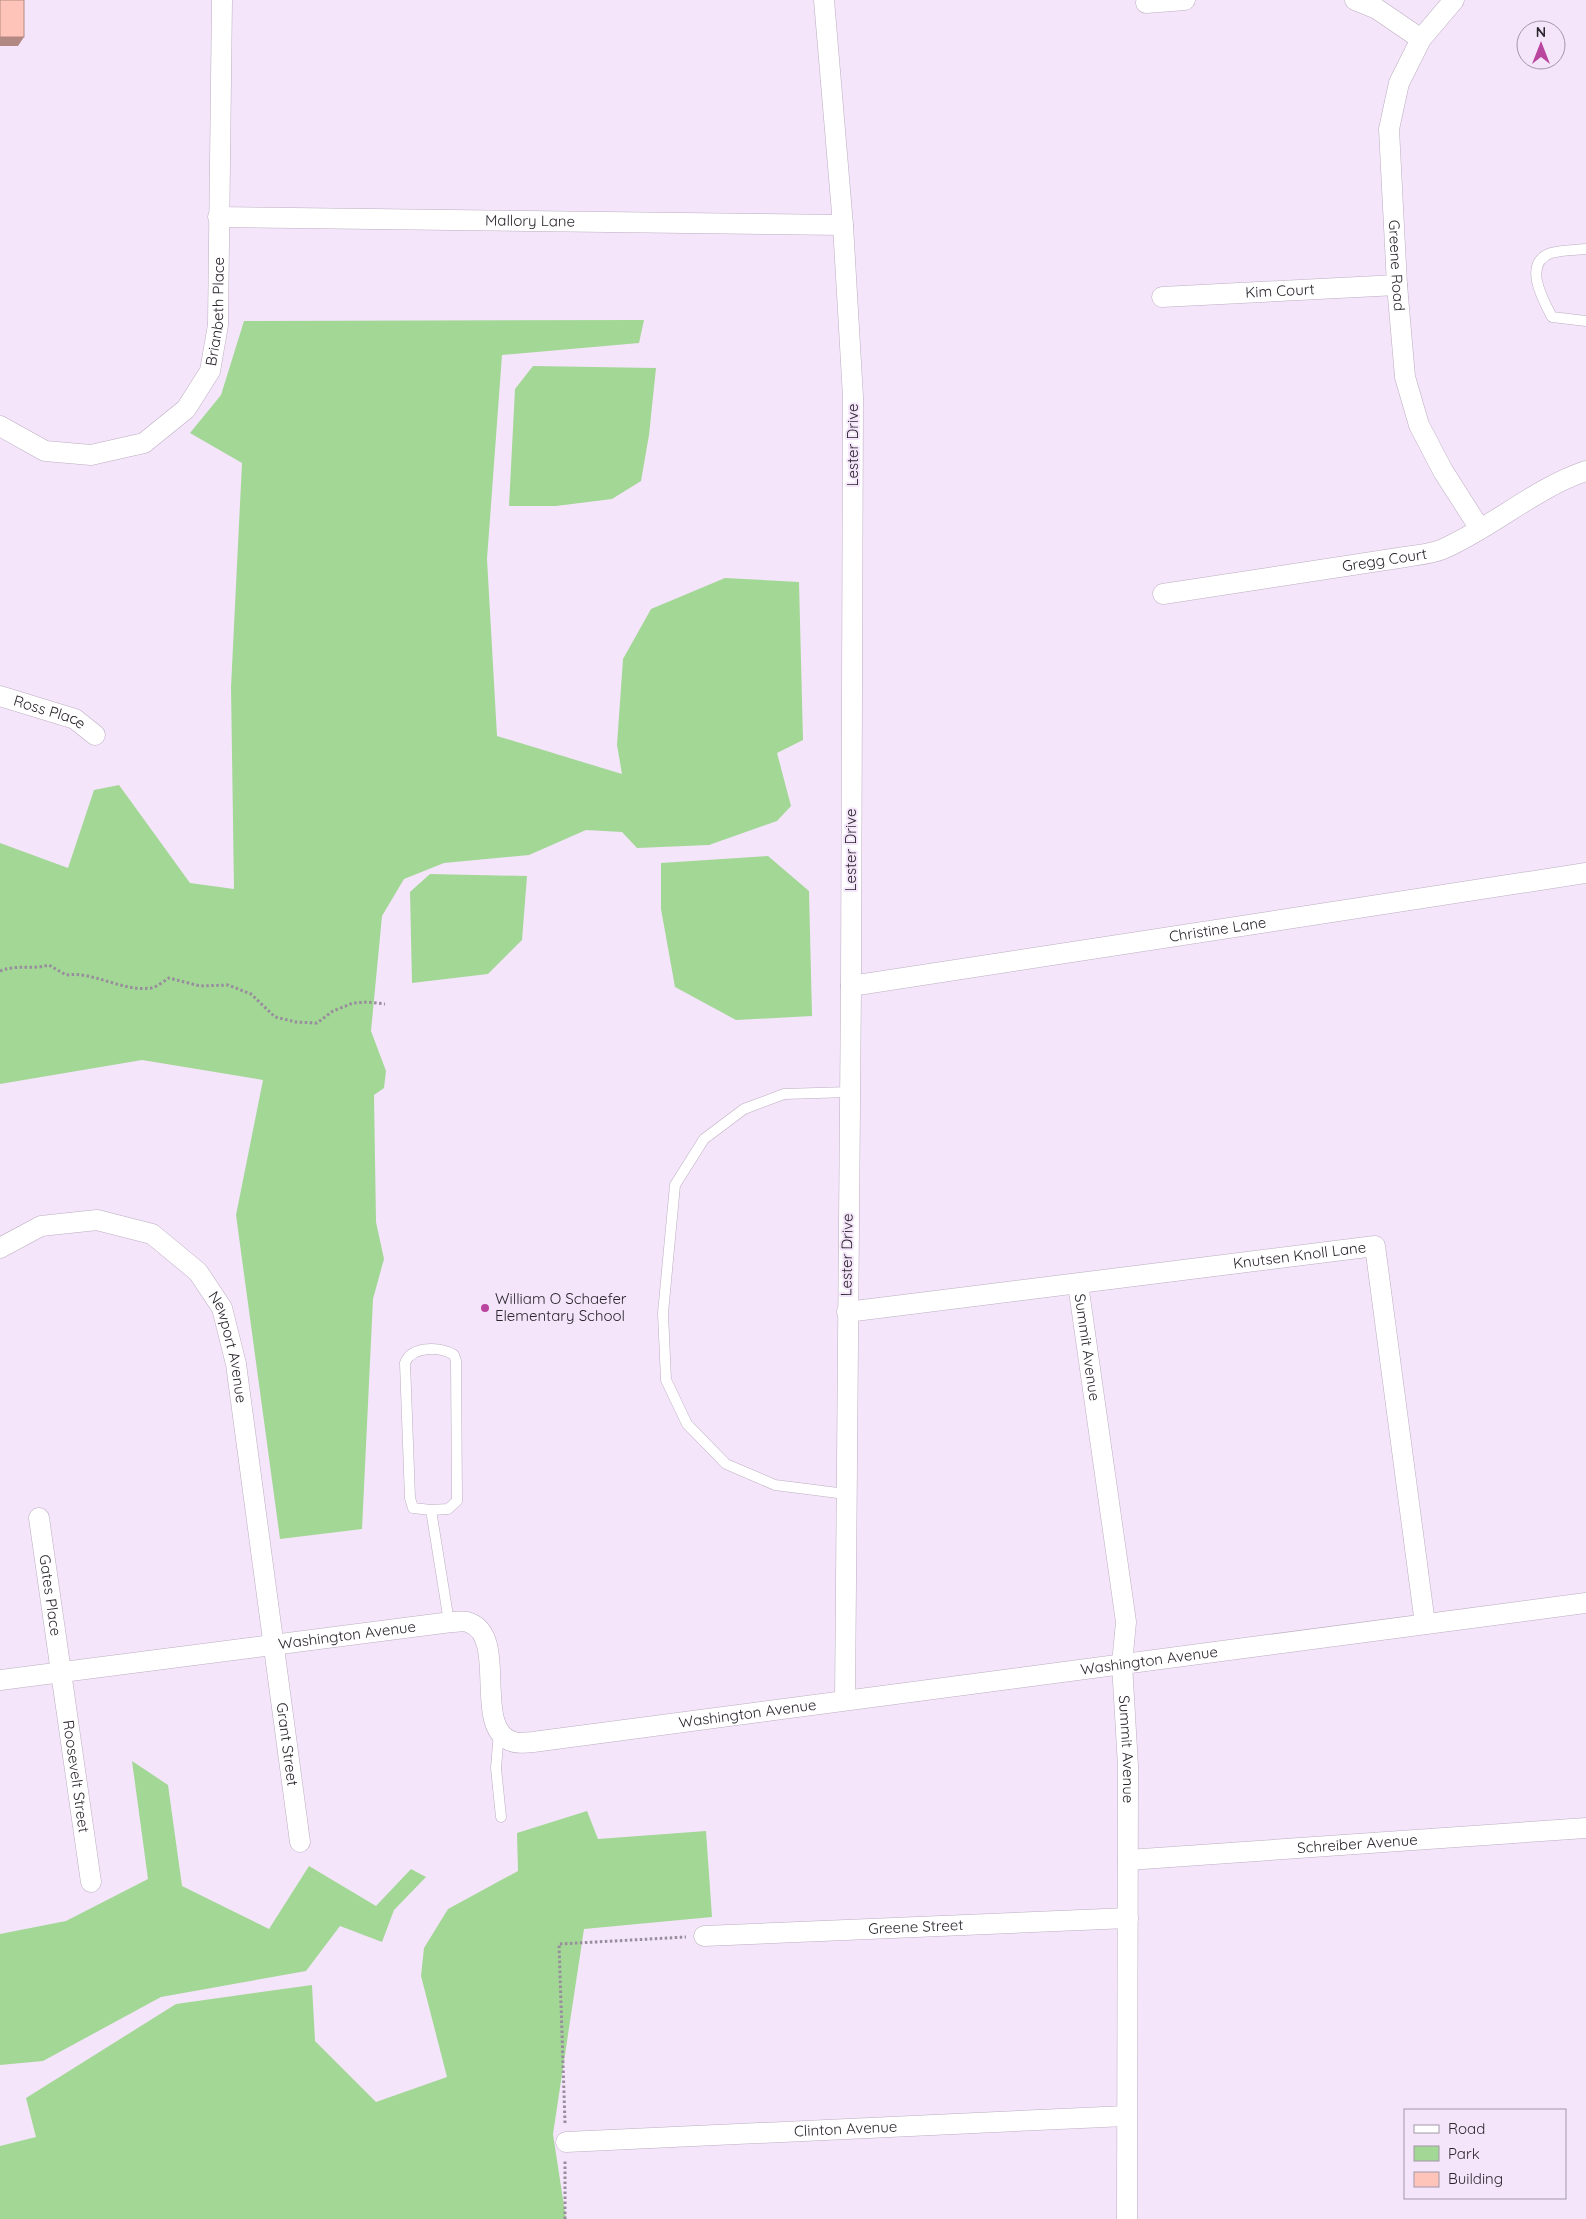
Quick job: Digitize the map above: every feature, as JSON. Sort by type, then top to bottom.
[{"type":"street","name":"Brianbeth Place","points":[[0,426],[45,451],[91,456],[144,443],[186,409],[210,371],[218,325],[222,0]]},
{"type":"street","name":"Lester Drive","points":[[824,0],[843,225],[853,397],[851,986],[845,1700]]},
{"type":"street","points":[[1146,3],[1185,0]]},
{"type":"street","points":[[1355,0],[1377,9],[1421,39]]},
{"type":"street","name":"Greene Road","points":[[1454,0],[1421,39],[1399,83],[1389,129],[1397,285],[1405,377],[1419,426],[1480,529]]},
{"type":"street","name":"Mallory Lane","points":[[218,217],[843,225]]},
{"type":"street","name":"Kim Court","points":[[1162,297],[1397,285]]},
{"type":"street","name":"Gregg Court","points":[[1163,594],[1405,558],[1441,549],[1480,529],[1566,477],[1586,471]]},
{"type":"street","name":"Ross Place","points":[[0,696],[75,719],[95,736]]},
{"type":"street","name":"Christine Lane","points":[[851,986],[1586,873]]},
{"type":"street","name":"Newport Avenue","points":[[0,1248],[41,1226],[97,1220],[152,1234],[198,1272],[222,1308],[236,1364],[274,1646]]},
{"type":"street","name":"Knutsen Knoll Lane","points":[[847,1312],[1375,1246],[1425,1624]]},
{"type":"street","name":"Summit Avenue","points":[[1078,1284],[1126,1622],[1122,1664],[1128,1766],[1127,2219]]},
{"type":"street","name":"Gates Place","points":[[39,1518],[61,1672]]},
{"type":"street","name":"Washington Avenue","points":[[0,1680],[449,1622],[469,1622],[481,1630],[487,1646],[493,1714],[499,1732],[513,1742],[533,1742],[1586,1603]]},
{"type":"street","name":"Grant Street","points":[[274,1646],[300,1842]]},
{"type":"street","name":"Roosevelt Street","points":[[61,1672],[91,1882]]},
{"type":"street","name":"Schreiber Avenue","points":[[1128,1860],[1586,1828]]},
{"type":"street","name":"Greene Street","points":[[704,1936],[1128,1918]]},
{"type":"street","name":"Clinton Avenue","points":[[566,2142],[1126,2116]]},
{"type":"lane","points":[[1586,249],[1552,253],[1542,257],[1536,267],[1539,293],[1552,317],[1586,321]]},
{"type":"lane","points":[[846,1494],[775,1485],[726,1464],[687,1424],[666,1380],[663,1313],[675,1185],[704,1139],[744,1109],[784,1094],[850,1092]]},
{"type":"lane","points":[[446,1350],[454,1355],[456,1361],[457,1501],[448,1508],[431,1510],[413,1508],[410,1498],[405,1363],[408,1356],[416,1351],[446,1350]]},
{"type":"lane","points":[[431,1510],[449,1622]]},
{"type":"lane","points":[[499,1732],[496,1768],[501,1817]]},
{"type":"path","points":[[0,971],[12,967],[38,968],[49,965],[66,975],[79,973],[113,985],[152,988],[169,978],[200,986],[228,985],[251,994],[275,1017],[296,1022],[317,1023],[333,1011],[353,1002],[385,1004]]},
{"type":"path","points":[[565,2219],[566,2142],[560,1944],[704,1936]]},
{"type":"green space","points":[[644,320],[639,343],[502,355],[487,559],[497,736],[622,774],[617,745],[623,659],[651,609],[725,578],[799,582],[803,740],[777,753],[791,806],[777,821],[709,845],[637,848],[622,832],[586,830],[529,855],[444,863],[404,879],[382,916],[371,1031],[386,1071],[384,1088],[374,1095],[376,1222],[384,1259],[373,1299],[362,1529],[280,1539],[236,1215],[263,1080],[142,1060],[0,1084],[0,843],[68,868],[94,790],[119,785],[190,883],[234,889],[231,687],[242,463],[190,433],[221,395],[244,321]]},
{"type":"green space","points":[[533,366],[656,368],[649,435],[641,481],[612,499],[556,506],[509,506],[515,389]]},
{"type":"green space","points":[[768,856],[809,891],[812,1016],[736,1020],[675,987],[661,909],[661,863]]},
{"type":"green space","points":[[430,874],[527,876],[522,940],[488,974],[412,983],[410,892]]},
{"type":"green space","points":[[132,1761],[168,1785],[182,1886],[269,1929],[309,1866],[376,1906],[411,1869],[426,1877],[394,1910],[382,1942],[340,1926],[306,1971],[161,1997],[43,2061],[0,2065],[0,1934],[66,1921],[148,1879]]},
{"type":"green space","points":[[587,1811],[598,1839],[706,1831],[712,1917],[584,1929],[553,2134],[566,2219],[0,2219],[0,2146],[36,2137],[26,2098],[176,2004],[312,1985],[315,2041],[376,2102],[447,2077],[421,1976],[424,1948],[448,1909],[518,1871],[517,1833]]},
{"type":"building","points":[[0,0],[24,0],[24,37],[0,37]]},
{"type":"place","name":"William O Schaefer Elementary School","points":[[485,1308]]}]
